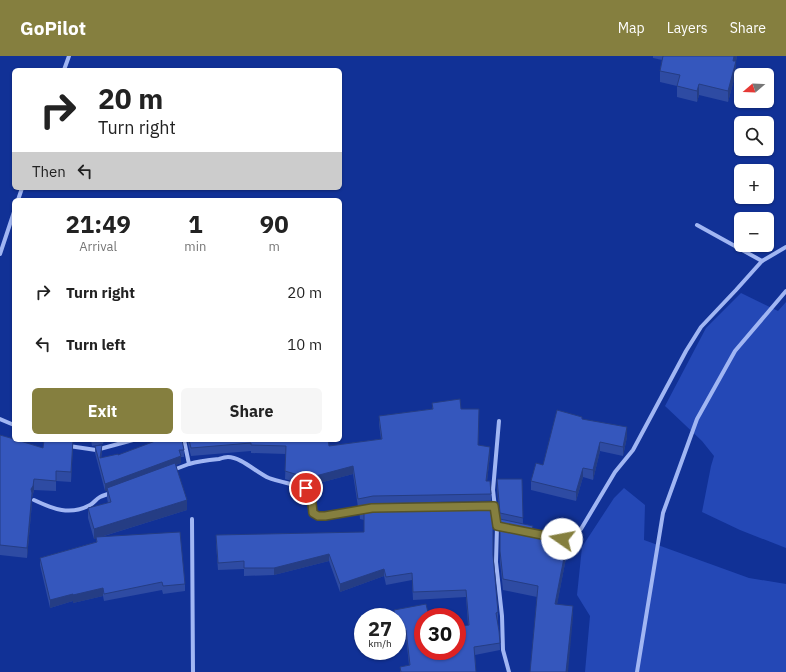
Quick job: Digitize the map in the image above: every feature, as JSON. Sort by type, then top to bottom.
[{"type":"street","points":[[65,68],[69,56]]},
{"type":"street","points":[[0,254],[12,218]]},
{"type":"street","points":[[697,225],[762,261]]},
{"type":"street","points":[[555,537],[562,539],[572,536],[580,529],[615,472],[633,450],[686,351],[701,327],[762,261],[786,247]]},
{"type":"street","points":[[637,672],[663,513],[697,419],[735,352],[786,291]]},
{"type":"street","points":[[0,419],[12,424]]},
{"type":"street","points":[[499,421],[493,490],[497,526],[496,562],[502,616],[503,650],[509,672]]},
{"type":"street","points":[[62,445],[96,450],[126,442]]},
{"type":"street","points":[[184,442],[189,464]]},
{"type":"street","points":[[167,472],[189,464],[229,457],[237,459],[269,478],[294,486],[306,488],[309,491],[311,498],[313,513],[318,516],[366,509]]},
{"type":"street","points":[[34,500],[54,509],[64,511],[79,509],[90,505],[100,497],[120,490]]},
{"type":"street","points":[[487,506],[494,506]]},
{"type":"street","points":[[192,520],[193,672]]},
{"type":"street","points":[[497,526],[511,528]]},
{"type":"shaded area","points":[[741,293],[778,311],[786,302],[786,548],[740,530],[702,512],[714,456],[702,441],[665,406],[706,328]]},
{"type":"shaded area","points":[[624,488],[645,505],[644,540],[749,578],[786,584],[786,672],[585,672],[590,616],[577,595],[582,547],[614,498]]},
{"type":"building","points":[[663,56],[734,56],[733,61],[736,61],[728,91],[699,84],[697,91],[677,86],[680,75],[660,71]]},
{"type":"building","points":[[460,399],[461,409],[479,409],[478,445],[490,447],[486,481],[490,481],[491,494],[373,496],[358,499],[353,466],[308,478],[285,471],[286,446],[251,445],[251,443],[191,448],[190,442],[328,442],[329,446],[382,439],[379,416],[433,409],[432,403]]},
{"type":"building","points":[[557,410],[582,417],[582,419],[627,427],[623,447],[600,442],[593,470],[583,468],[576,492],[531,481],[536,463],[543,465]]},
{"type":"building","points":[[0,435],[12,438],[12,442],[24,442],[43,448],[44,442],[73,442],[71,472],[56,471],[56,481],[34,479],[31,489],[32,493],[27,548],[0,545]]},
{"type":"building","points":[[153,442],[182,442],[184,450],[179,450],[181,456],[105,484],[95,446],[102,445],[100,458],[118,455]]},
{"type":"building","points":[[175,463],[187,500],[94,529],[88,508],[111,502],[107,488]]},
{"type":"building","points":[[497,479],[522,479],[523,518],[500,513]]},
{"type":"building","points":[[492,501],[493,555],[498,612],[496,613],[500,643],[474,647],[476,672],[401,672],[400,667],[410,665],[406,630],[406,608],[405,608],[426,604],[427,608],[414,608],[414,660],[466,660],[466,626],[469,625],[466,590],[413,592],[412,573],[386,577],[384,569],[340,584],[329,554],[274,568],[244,568],[244,561],[218,563],[216,535],[364,532],[364,512],[360,512],[359,506],[373,504]]},
{"type":"building","points":[[500,519],[533,526],[532,530],[568,537],[555,604],[573,606],[566,672],[530,672],[538,586],[503,579],[500,551]]},
{"type":"building","points":[[180,532],[185,584],[163,586],[162,582],[104,594],[103,588],[50,600],[40,558],[97,542],[96,537]]},
{"type":"route","points":[[306,488],[309,491],[311,498],[313,513],[318,516],[372,508],[494,506],[497,526],[562,539]]}]
